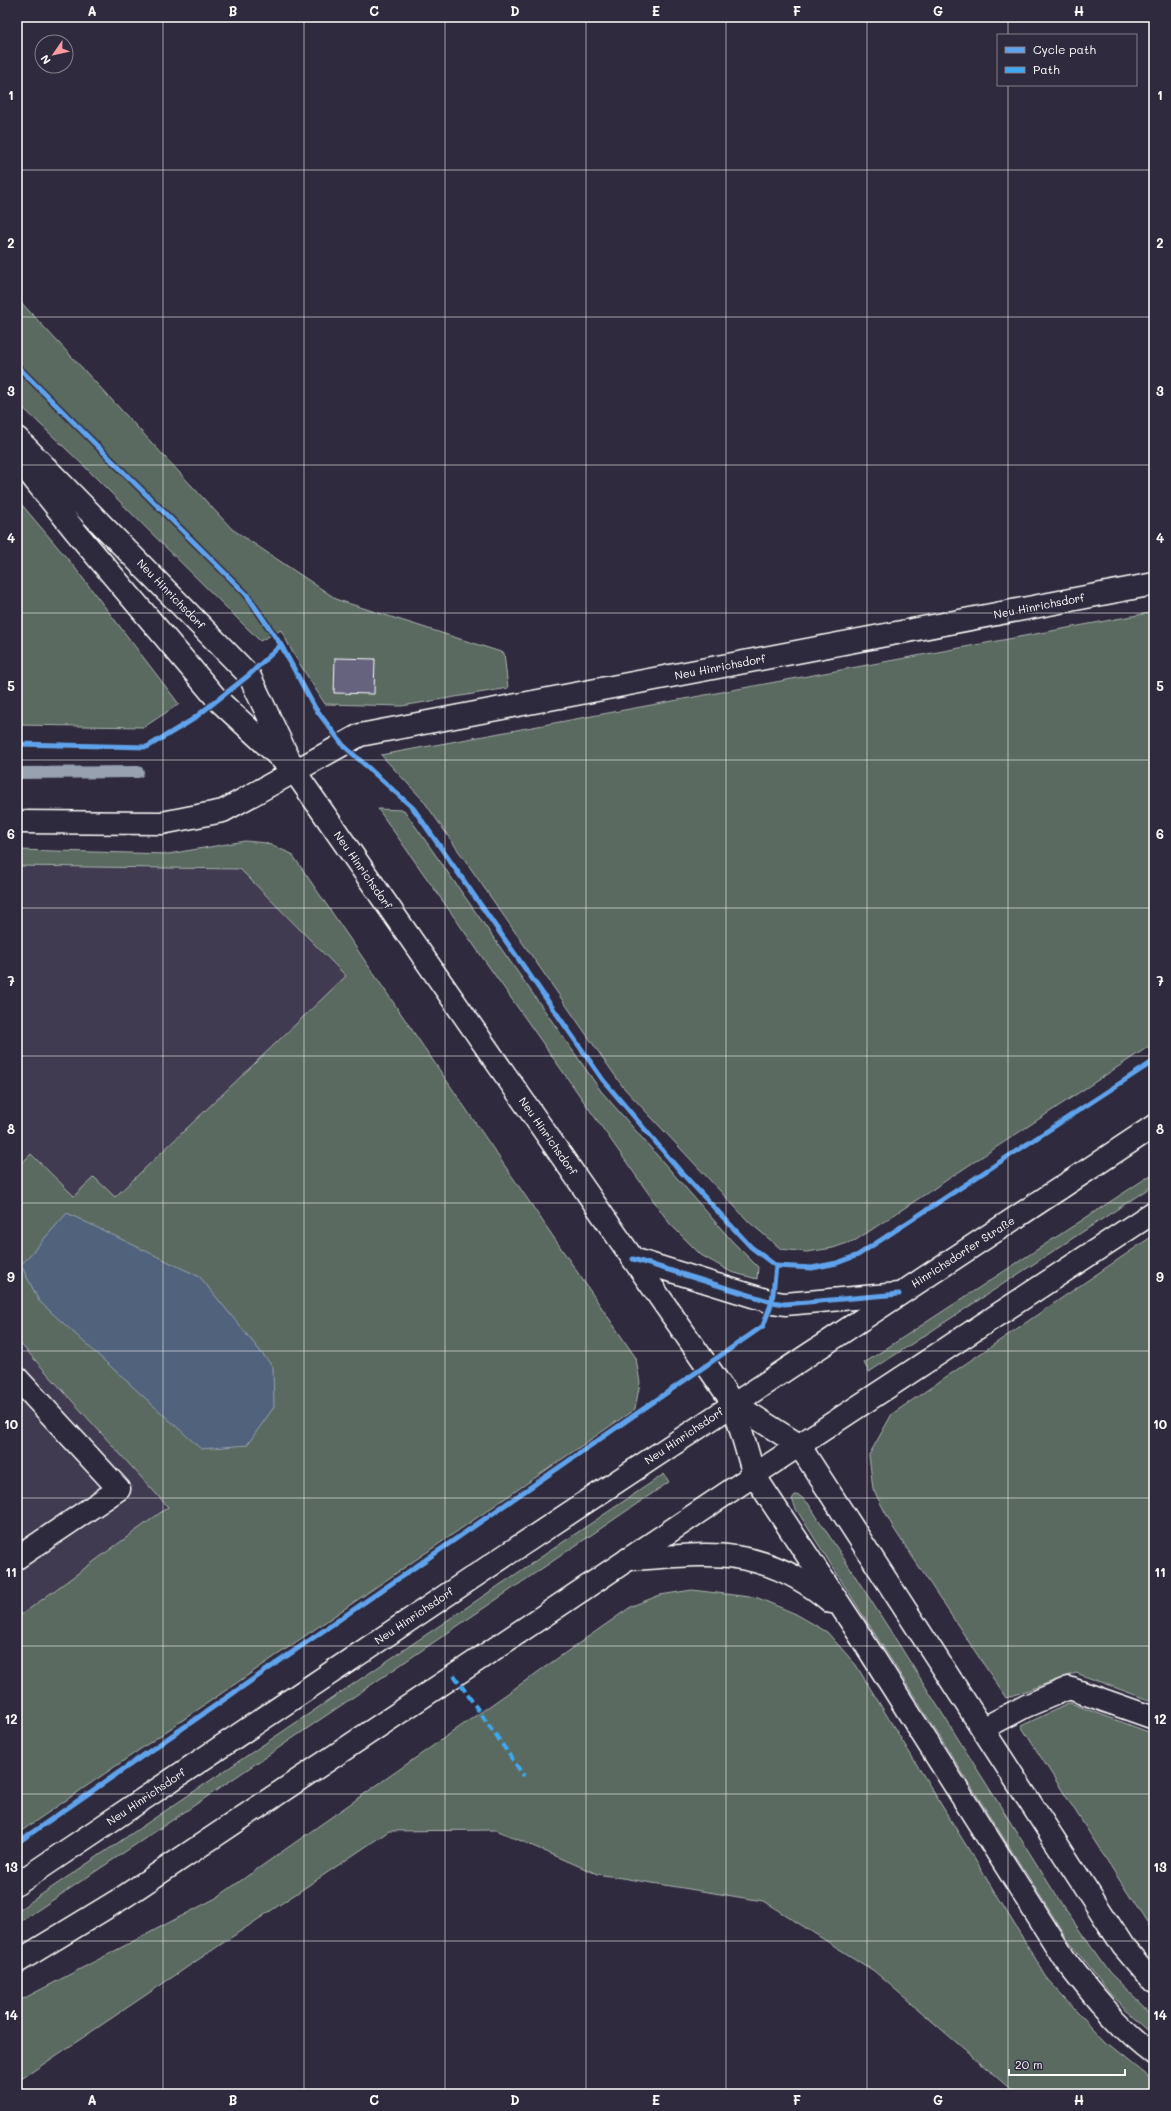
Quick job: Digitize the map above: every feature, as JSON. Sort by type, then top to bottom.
[{"type":"main road","name":"Neu Hinrichsdorf","points":[[17,438],[249,675],[295,772],[733,1403],[17,1884]]},
{"type":"main road","name":"Neu Hinrichsdorf","points":[[17,458],[76,532],[217,699],[295,772]]},
{"type":"main road","name":"Neu Hinrichsdorf","points":[[17,822],[162,822],[223,811],[360,735],[1154,584]]},
{"type":"main road","name":"Hinrichsdorfer Straße","points":[[733,1403],[1154,1126]]},
{"type":"main road","points":[[17,1962],[122,1898],[799,1445],[1154,1212]]},
{"type":"main road","points":[[633,1259],[772,1302],[785,1304],[899,1294]]},
{"type":"main road","points":[[17,1378],[119,1489],[17,1558]]},
{"type":"main road","points":[[733,1403],[799,1445],[984,1728],[1123,1946],[1154,1983]]},
{"type":"main road","points":[[733,1403],[754,1475],[852,1623],[1064,1958],[1101,2005],[1133,2038],[1154,2054]]},
{"type":"main road","points":[[628,1559],[727,1556],[752,1560],[793,1576],[813,1587],[852,1623]]},
{"type":"main road","points":[[984,1728],[1026,1706],[1069,1688],[1154,1718]]},
{"type":"shaded area","points":[[17,866],[240,869],[346,976],[115,1197],[75,1196],[31,1154],[17,1168]]},
{"type":"shaded area","points":[[17,1340],[168,1507],[17,1618]]},
{"type":"green space","points":[[17,298],[232,529],[338,600],[504,653],[508,688],[402,706],[325,704],[294,655],[281,630],[260,641],[84,466],[17,402]]},
{"type":"green space","points":[[17,499],[72,564],[179,704],[144,727],[17,725]]},
{"type":"green space","points":[[1154,612],[1154,1043],[856,1240],[833,1248],[807,1252],[781,1249],[749,1222],[623,1087],[423,800],[381,755]]},
{"type":"green space","points":[[378,809],[404,810],[601,1091],[732,1241],[758,1267],[757,1279],[731,1272],[701,1255],[670,1224]]},
{"type":"green space","points":[[245,841],[266,843],[292,854],[636,1358],[640,1383],[635,1409],[17,1834],[17,1618],[168,1507],[17,1340],[17,1168],[31,1154],[74,1196],[94,1177],[115,1197],[346,976],[240,869],[17,866],[17,850],[168,854]]},
{"type":"green space","points":[[1154,1173],[1154,1185],[869,1372],[864,1363]]},
{"type":"green space","points":[[1154,1235],[1154,1702],[1076,1673],[1006,1698],[894,1529],[873,1489],[869,1455],[892,1414]]},
{"type":"green space","points":[[664,1474],[669,1482],[189,1809],[17,1924],[17,1911]]},
{"type":"green space","points":[[795,1495],[800,1496],[808,1503],[895,1638],[1066,1911],[1109,1972],[1154,2016],[1154,2033],[1111,1995],[1070,1943],[796,1509],[792,1499]]},
{"type":"green space","points":[[692,1590],[758,1598],[796,1614],[827,1632],[856,1665],[1049,1981],[1106,2042],[1154,2081],[1154,2094],[1016,2094],[874,1971],[763,1901],[597,1874],[496,1830],[389,1831],[17,2082],[17,2002],[216,1898],[632,1606],[660,1595]]},
{"type":"green space","points":[[1070,1703],[1154,1734],[1154,1934],[1021,1726]]},
{"type":"water","points":[[67,1213],[200,1277],[273,1367],[274,1407],[247,1445],[201,1449],[39,1301],[21,1265]]},
{"type":"building","points":[[335,658],[375,659],[374,694],[334,693]]},
{"type":"waterway","points":[[17,773],[138,772]]},
{"type":"marked path","points":[[454,1675],[524,1776]]},
{"type":"cycle path","points":[[17,366],[246,594],[281,645],[315,708],[343,745],[413,808],[603,1080],[681,1172],[751,1247],[776,1266],[812,1268],[837,1263],[858,1255],[1154,1061]]},
{"type":"cycle path","points":[[17,744],[147,747],[192,720],[249,675],[281,645]]},
{"type":"cycle path","points":[[633,1259],[772,1302],[785,1304],[899,1294]]},
{"type":"cycle path","points":[[17,1843],[763,1326],[772,1302],[776,1266]]}]
